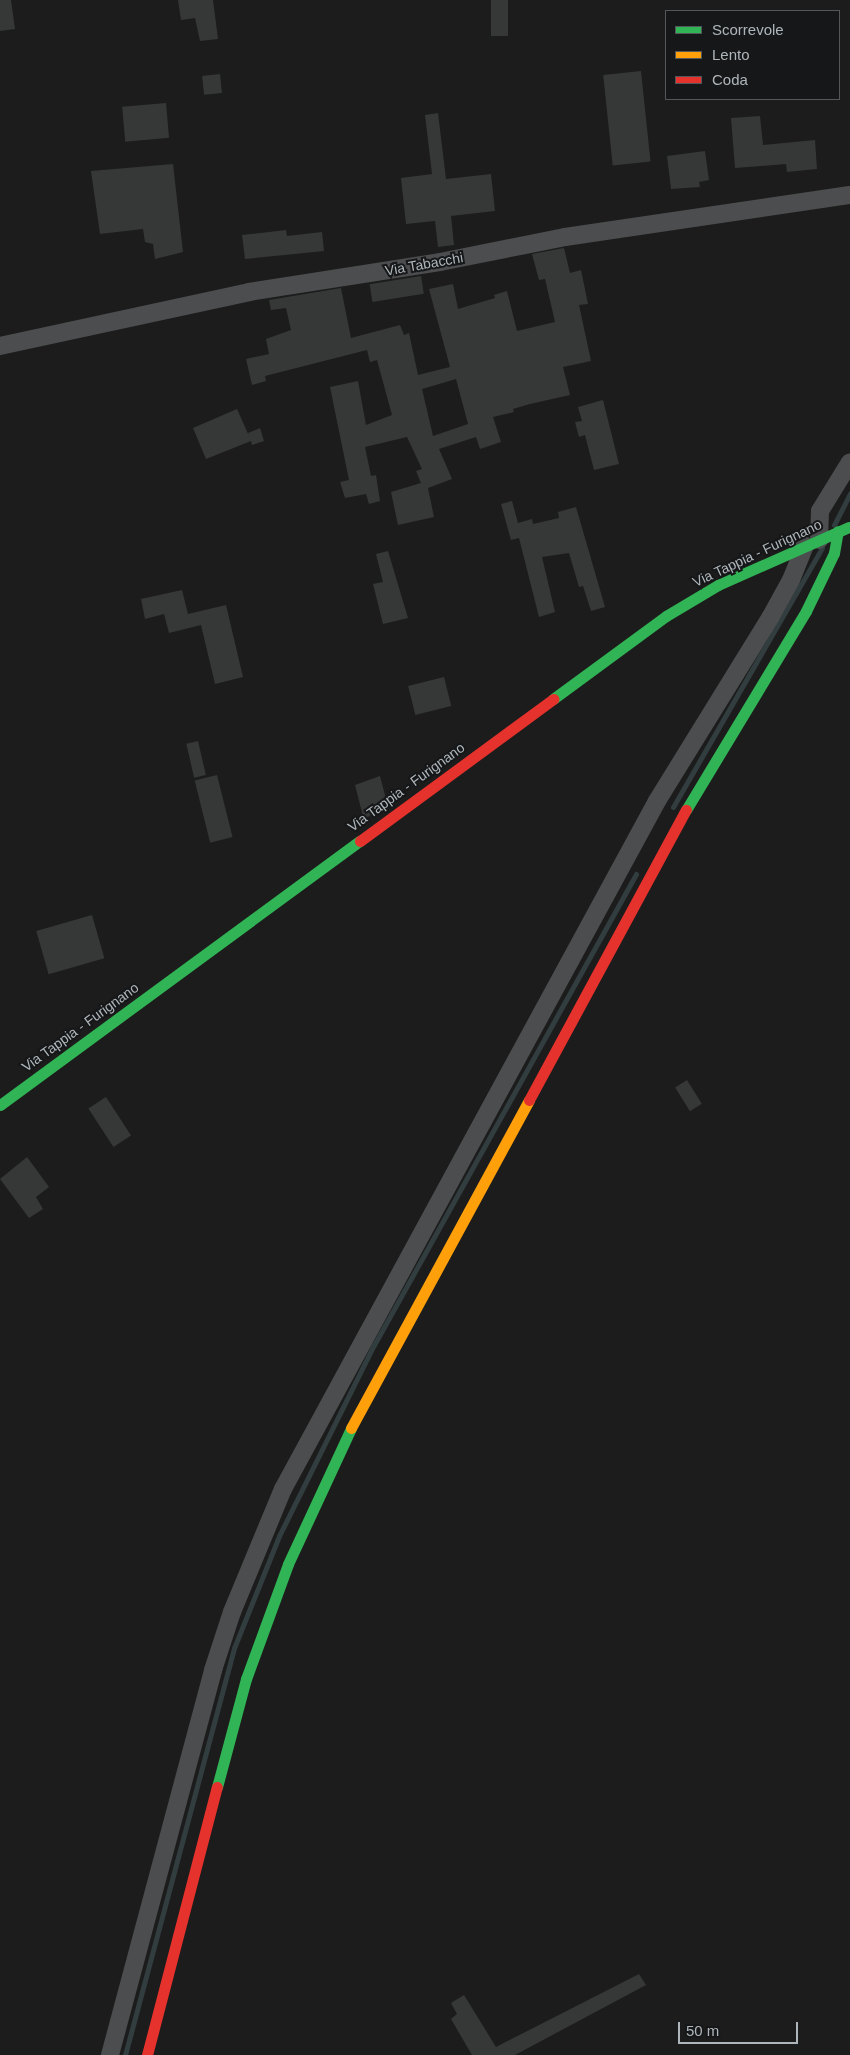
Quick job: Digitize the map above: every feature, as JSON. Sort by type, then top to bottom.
[{"type":"street","name":"Via Tabacchi","points":[[0,346],[249,292],[440,262],[565,237],[850,195]]},
{"type":"street","points":[[110,2055],[212,1670],[232,1612],[283,1489],[657,800],[770,618],[814,540],[820,511],[850,462]]},
{"type":"street","name":"Via Tappia - Furignano","points":[[0,1105],[652,626],[718,585],[814,540],[850,526]]},
{"type":"street","points":[[146,2055],[246,1678],[288,1564],[332,1466],[372,1384],[505,1145],[673,831],[806,611],[834,554],[838,531]]},
{"type":"building","points":[[0,0],[11,0],[15,29],[0,31]]},
{"type":"building","points":[[178,0],[213,0],[218,39],[200,41],[195,18],[181,20]]},
{"type":"building","points":[[491,0],[508,0],[508,36],[491,36]]},
{"type":"building","points":[[641,71],[651,162],[613,165],[603,75]]},
{"type":"building","points":[[220,74],[222,93],[204,95],[202,76]]},
{"type":"building","points":[[166,103],[169,138],[125,142],[122,107]]},
{"type":"building","points":[[438,113],[446,179],[491,174],[495,211],[451,216],[454,245],[438,247],[435,221],[406,224],[401,178],[432,174],[425,115]]},
{"type":"building","points":[[760,116],[763,145],[815,140],[817,169],[787,172],[786,164],[735,168],[731,118]]},
{"type":"building","points":[[705,151],[709,180],[699,182],[700,187],[671,189],[667,156]]},
{"type":"building","points":[[173,164],[183,252],[155,259],[153,244],[145,242],[143,229],[100,234],[91,171]]},
{"type":"building","points":[[286,230],[287,236],[322,232],[324,251],[245,259],[242,235]]},
{"type":"building","points":[[564,248],[570,273],[581,270],[588,304],[579,305],[591,361],[563,367],[570,395],[530,404],[513,409],[514,412],[493,417],[501,442],[480,449],[476,437],[439,449],[452,479],[428,488],[434,517],[398,525],[391,492],[421,483],[416,471],[422,469],[407,437],[365,447],[371,476],[376,475],[380,501],[369,504],[366,494],[345,498],[340,482],[349,480],[330,387],[358,381],[366,425],[392,415],[377,360],[370,362],[367,350],[265,376],[266,381],[252,385],[246,359],[269,354],[266,339],[291,330],[286,308],[271,310],[269,300],[341,288],[351,338],[400,325],[404,335],[409,333],[418,375],[450,367],[429,289],[453,284],[458,309],[495,298],[494,295],[507,291],[517,331],[555,322],[545,279],[539,280],[532,254]],"holes":[[[456,379],[468,424],[433,436],[422,389]]]},
{"type":"building","points":[[421,276],[424,294],[372,302],[370,284]]},
{"type":"building","points":[[603,400],[619,464],[594,470],[585,435],[579,437],[575,422],[582,421],[578,407]]},
{"type":"building","points":[[237,409],[249,436],[248,433],[260,428],[264,441],[252,445],[251,441],[206,459],[193,428]]},
{"type":"building","points":[[512,501],[518,523],[532,519],[533,524],[559,518],[558,512],[576,507],[605,607],[591,611],[583,586],[579,587],[569,553],[542,557],[555,612],[539,617],[519,538],[511,540],[501,504]]},
{"type":"building","points":[[388,551],[408,618],[383,624],[373,584],[383,582],[376,554]]},
{"type":"building","points":[[182,590],[188,614],[226,605],[243,677],[215,684],[201,625],[169,633],[164,614],[145,619],[141,599]]},
{"type":"building","points":[[444,677],[451,706],[415,715],[408,686]]},
{"type":"building","points":[[198,741],[206,775],[194,778],[186,744]]},
{"type":"building","points":[[217,775],[232,837],[210,843],[195,781]]},
{"type":"building","points":[[380,776],[387,803],[364,820],[355,785]]},
{"type":"building","points":[[92,915],[104,958],[49,974],[36,931]]},
{"type":"building","points":[[687,1080],[702,1104],[690,1111],[675,1087]]},
{"type":"building","points":[[106,1097],[131,1136],[113,1147],[88,1108]]},
{"type":"building","points":[[27,1157],[49,1187],[36,1197],[43,1209],[29,1218],[0,1179]]},
{"type":"building","points":[[639,1974],[646,1985],[515,2055],[472,2055],[451,2019],[457,2014],[451,2003],[464,1995],[496,2047]]},
{"type":"waterway","points":[[834,525],[850,493]]},
{"type":"waterway","points":[[673,807],[822,548]]},
{"type":"waterway","points":[[125,2055],[234,1648],[279,1536],[374,1345],[636,874]]},
{"type":"traffic: fast","points":[[553,699],[666,616],[718,585],[849,527]]},
{"type":"traffic: fast","points":[[686,810],[806,611],[834,553],[838,531]]},
{"type":"traffic: fast","points":[[0,1105],[360,841]]},
{"type":"traffic: fast","points":[[217,1787],[246,1679],[288,1564],[351,1428]]},
{"type":"traffic: slow","points":[[351,1428],[529,1100]]},
{"type":"traffic: jam","points":[[360,841],[553,699]]},
{"type":"traffic: jam","points":[[529,1100],[686,810]]},
{"type":"traffic: jam","points":[[147,2055],[217,1787]]}]
